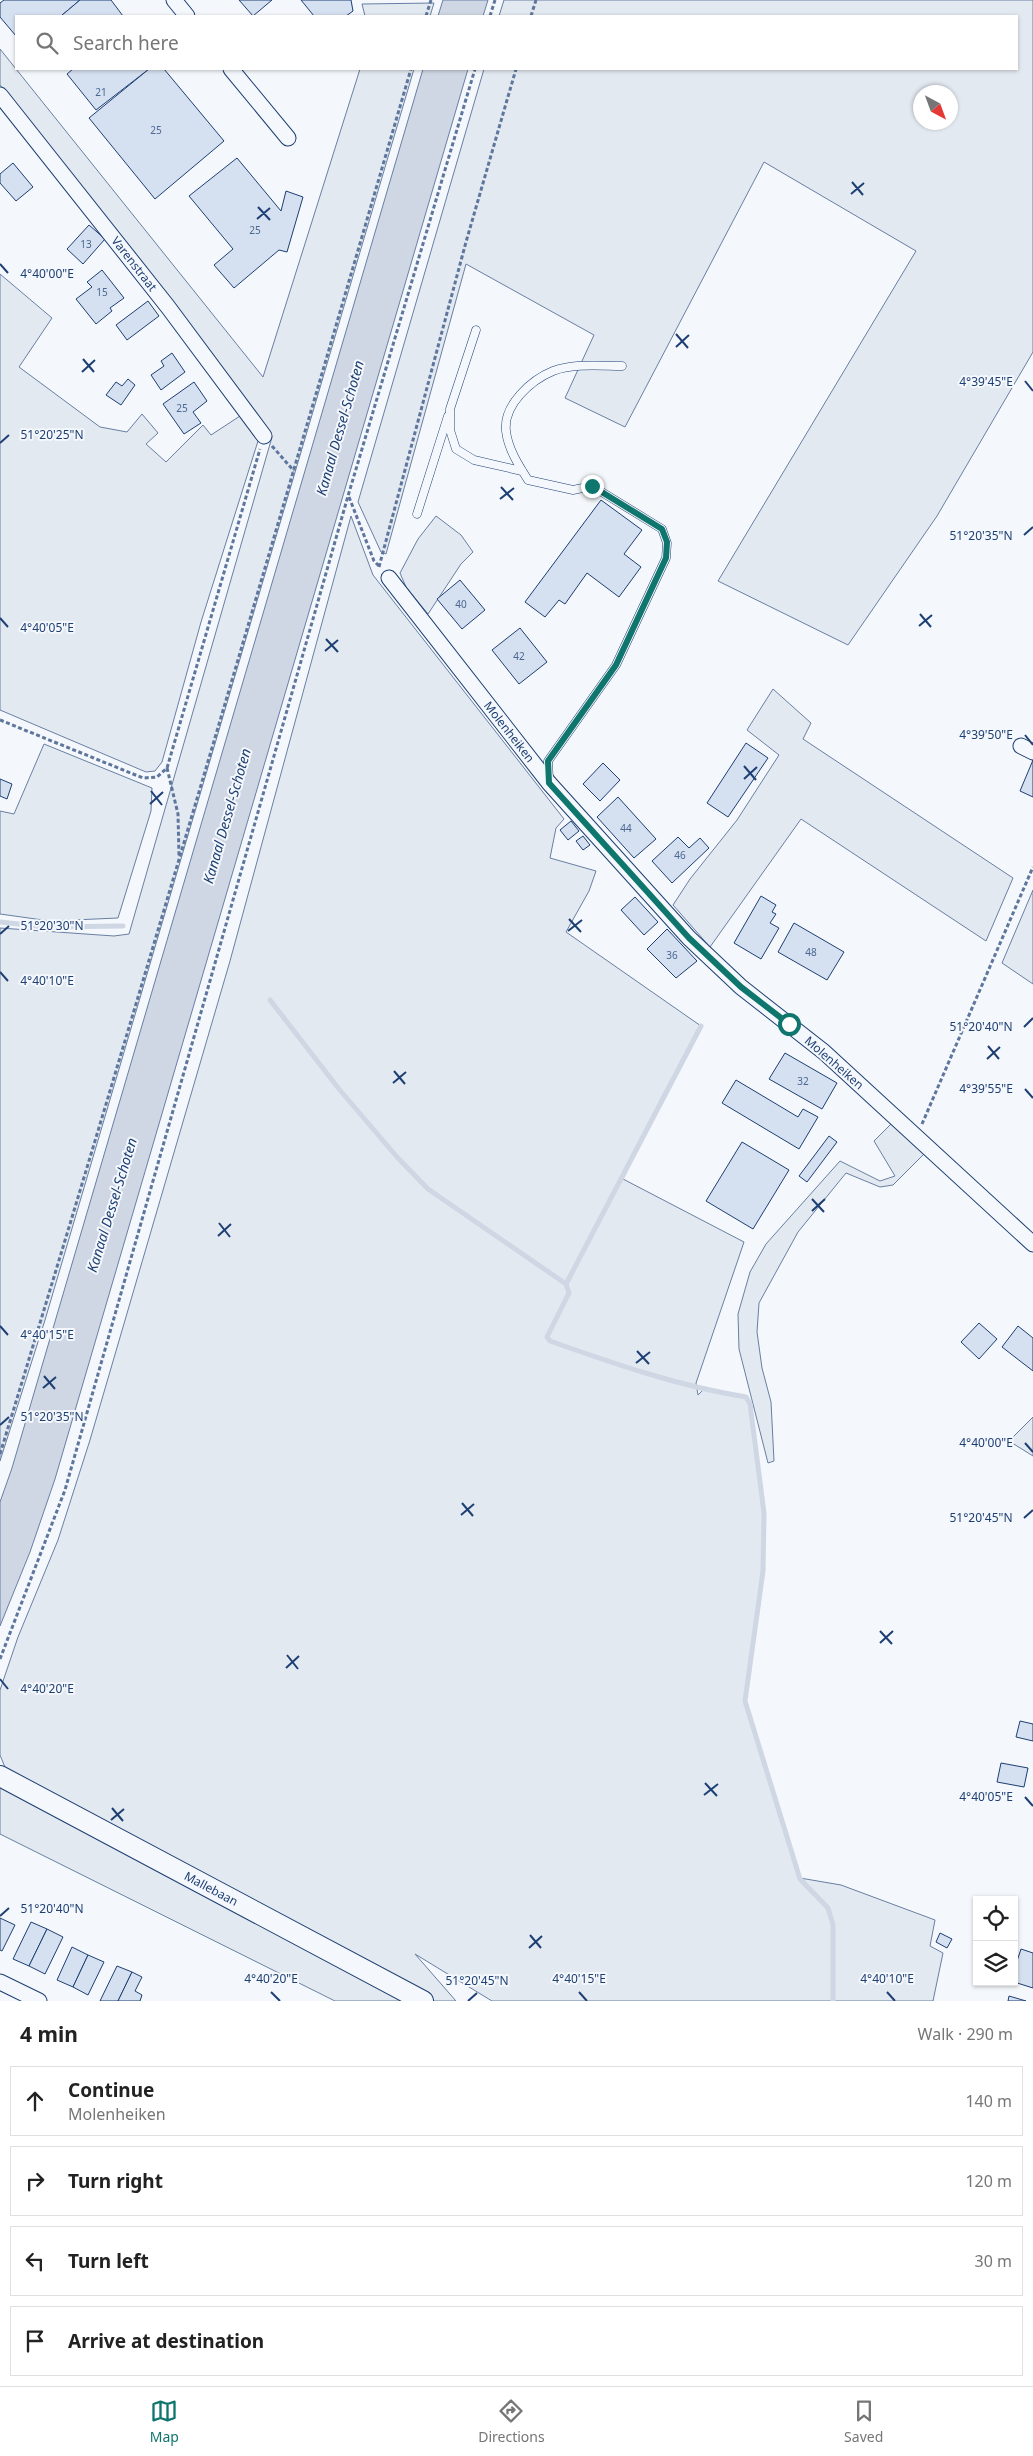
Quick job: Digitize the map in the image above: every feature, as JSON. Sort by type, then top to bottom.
[{"type":"main road","name":"Mallebaan","points":[[0,1776],[423,2001]]},
{"type":"street","points":[[174,0],[186,15]]},
{"type":"street","points":[[231,70],[288,138]]},
{"type":"street","name":"Varenstraat","points":[[0,95],[168,307],[264,436]]},
{"type":"street","name":"Molenheiken","points":[[389,578],[549,783],[708,957],[741,987],[824,1052],[1033,1244]]},
{"type":"street","points":[[0,1982],[38,2001]]},
{"type":"lane","points":[[417,514],[476,330]]},
{"type":"lane","points":[[549,783],[548,761],[616,665],[666,558],[667,542],[662,529],[592,486],[573,490],[551,487],[528,480],[516,461],[506,431],[509,412],[520,394],[554,371],[575,366],[622,366]]},
{"type":"lane","points":[[450,409],[450,430],[456,449],[474,460],[522,471]]},
{"type":"path","points":[[426,15],[431,0]]},
{"type":"path","points":[[490,15],[495,0]]},
{"type":"path","points":[[531,15],[536,0]]},
{"type":"path","points":[[0,1454],[178,862],[411,70]]},
{"type":"path","points":[[0,1659],[65,1490],[348,496],[475,70]]},
{"type":"path","points":[[379,567],[466,242],[516,70]]},
{"type":"path","points":[[264,436],[294,471]]},
{"type":"path","points":[[0,720],[143,778],[157,777],[166,768],[264,436]]},
{"type":"path","points":[[348,496],[374,561],[389,578]]},
{"type":"path","points":[[166,768],[178,814],[178,862]]},
{"type":"path","points":[[916,1137],[1033,868]]},
{"type":"shaded area","points":[[504,0],[1033,0],[1033,352],[937,516],[848,645],[718,581],[916,251],[764,162],[625,427],[565,398],[594,335],[466,264],[386,554],[381,552],[358,502],[484,70],[1018,70],[1018,15],[499,15]]},
{"type":"shaded area","points":[[434,3],[430,15],[365,15],[362,4]]},
{"type":"shaded area","points":[[0,49],[263,377],[360,70],[414,70],[45,1320],[0,1461],[0,928],[114,936],[129,934],[272,437],[143,265],[0,85]]},
{"type":"shaded area","points":[[0,274],[52,318],[19,367],[100,427],[127,432],[142,414],[158,433],[146,444],[166,462],[203,425],[211,435],[240,416],[258,441],[201,622],[162,762],[155,771],[146,772],[0,710]]},
{"type":"shaded area","points":[[351,516],[373,575],[564,819],[556,828],[550,858],[596,871],[589,891],[566,932],[701,1026],[664,1093],[623,1179],[744,1242],[696,1383],[698,1395],[703,1390],[746,1397],[750,1404],[761,1488],[764,1551],[760,1605],[745,1701],[800,1878],[841,1885],[935,1920],[930,1946],[943,1953],[933,2001],[492,2001],[415,1954],[456,2001],[335,2001],[0,1834],[0,1784],[11,1782],[0,1755],[0,1690],[18,1637],[58,1540],[90,1440],[230,961]]},
{"type":"shaded area","points":[[436,516],[461,535],[473,552],[461,564],[428,614],[406,587],[400,573],[418,539]]},
{"type":"shaded area","points":[[773,689],[811,723],[803,739],[1013,878],[986,941],[801,819],[710,947],[673,905],[690,879],[737,820],[779,755],[747,730]]},
{"type":"shaded area","points":[[44,744],[152,788],[151,811],[118,918],[50,921],[0,914],[0,811],[14,814]]},
{"type":"shaded area","points":[[1033,890],[1033,984],[1002,963]]},
{"type":"shaded area","points":[[892,1123],[924,1154],[893,1185],[880,1187],[846,1173],[798,1232],[759,1303],[757,1332],[762,1368],[771,1402],[774,1461],[768,1463],[739,1349],[738,1314],[750,1272],[766,1244],[840,1161],[880,1181],[895,1176],[874,1141]]},
{"type":"shaded area","points":[[1033,1417],[1033,1456],[1009,1441]]},
{"type":"water","points":[[443,0],[488,0],[483,15],[438,15]]},
{"type":"water","name":"Kanaal Dessel-Schoten","points":[[423,70],[468,70],[55,1479],[30,1552],[0,1626],[0,1502],[12,1468]]},
{"type":"building","points":[[4,0],[80,0],[62,15],[15,15],[15,35],[0,17],[0,3]]},
{"type":"building","points":[[80,0],[111,0],[122,15],[62,15]]},
{"type":"building","points":[[239,0],[272,0],[254,15]]},
{"type":"building","points":[[301,0],[351,0],[353,11],[347,15],[313,15]]},
{"type":"building","points":[[72,70],[148,70],[96,110],[67,74]]},
{"type":"building","points":[[148,70],[165,70],[224,141],[155,199],[89,118]]},
{"type":"building","points":[[237,158],[281,211],[286,191],[303,197],[287,252],[279,250],[234,288],[214,265],[233,249],[189,196]]},
{"type":"building","points":[[13,163],[33,187],[16,201],[0,183],[0,174]]},
{"type":"building","points":[[89,225],[105,239],[83,264],[67,249]]},
{"type":"building","points":[[102,270],[124,298],[110,308],[112,311],[96,324],[76,299],[92,287],[87,282]]},
{"type":"building","points":[[148,301],[159,316],[127,340],[116,325]]},
{"type":"building","points":[[172,353],[185,372],[161,390],[151,375],[164,366],[161,361]]},
{"type":"building","points":[[128,379],[135,385],[121,405],[106,395],[116,382],[122,386]]},
{"type":"building","points":[[194,382],[207,401],[193,412],[201,423],[184,434],[163,404]]},
{"type":"building","points":[[601,500],[642,530],[624,554],[641,567],[619,597],[587,573],[565,604],[559,600],[545,617],[525,602]]},
{"type":"building","points":[[460,580],[485,610],[462,629],[437,599]]},
{"type":"building","points":[[520,628],[547,662],[519,684],[492,650]]},
{"type":"building","points":[[746,743],[768,758],[728,817],[707,803]]},
{"type":"building","points":[[1033,760],[1033,797],[1020,791]]},
{"type":"building","points":[[603,763],[620,780],[600,801],[583,784]]},
{"type":"building","points":[[0,779],[12,784],[7,799],[0,796]]},
{"type":"building","points":[[618,797],[656,839],[634,858],[597,817]]},
{"type":"building","points":[[571,821],[579,831],[568,840],[560,830]]},
{"type":"building","points":[[583,836],[590,845],[583,850],[576,841]]},
{"type":"building","points":[[678,837],[689,848],[700,838],[709,848],[672,883],[652,861]]},
{"type":"building","points":[[761,896],[776,905],[772,912],[776,914],[770,923],[779,928],[761,959],[734,943]]},
{"type":"building","points":[[635,897],[658,922],[644,935],[621,910]]},
{"type":"building","points":[[794,923],[844,952],[827,980],[778,952]]},
{"type":"building","points":[[667,929],[697,961],[676,978],[647,949]]},
{"type":"building","points":[[785,1053],[837,1083],[822,1109],[769,1079]]},
{"type":"building","points":[[736,1080],[798,1117],[803,1109],[818,1117],[799,1149],[722,1103]]},
{"type":"building","points":[[829,1136],[837,1142],[807,1182],[799,1176]]},
{"type":"building","points":[[742,1142],[789,1170],[753,1229],[706,1201]]},
{"type":"building","points":[[979,1323],[997,1339],[979,1359],[961,1342]]},
{"type":"building","points":[[1018,1326],[1033,1338],[1033,1371],[1002,1347]]},
{"type":"building","points":[[1020,1721],[1033,1724],[1033,1741],[1016,1737]]},
{"type":"building","points":[[1001,1763],[1028,1768],[1024,1787],[997,1782]]},
{"type":"building","points":[[0,1918],[15,1925],[2,1951],[0,1950]]},
{"type":"building","points":[[31,1922],[47,1929],[29,1966],[13,1959]]},
{"type":"building","points":[[47,1929],[63,1937],[45,1974],[29,1966]]},
{"type":"building","points":[[940,1933],[952,1939],[947,1948],[936,1942]]},
{"type":"building","points":[[72,1947],[88,1955],[73,1987],[57,1980]]},
{"type":"building","points":[[1021,1949],[1033,1953],[1033,1988],[1018,1983],[1018,1958]]},
{"type":"building","points":[[88,1955],[104,1962],[88,1995],[73,1987]]},
{"type":"building","points":[[117,1966],[132,1972],[118,2001],[100,2001]]},
{"type":"building","points":[[132,1972],[142,1977],[135,1991],[142,1995],[140,2001],[118,2001]]},
{"type":"building","points":[[1009,1996],[1026,2001],[1008,2001]]},
{"type":"waterway","points":[[0,922],[46,927],[123,926]]},
{"type":"waterway","points":[[270,1000],[339,1089],[397,1157],[428,1189],[566,1284],[569,1293],[547,1337],[550,1341],[671,1381],[746,1397],[750,1404],[764,1513],[763,1571],[745,1701],[800,1879],[828,1908],[833,1925],[833,2001]]},
{"type":"waterway","points":[[566,1284],[701,1026]]},
{"type":"route","points":[[592,486],[662,529],[667,542],[666,558],[616,665],[548,761],[549,783],[689,938],[741,987],[789,1024]]}]
